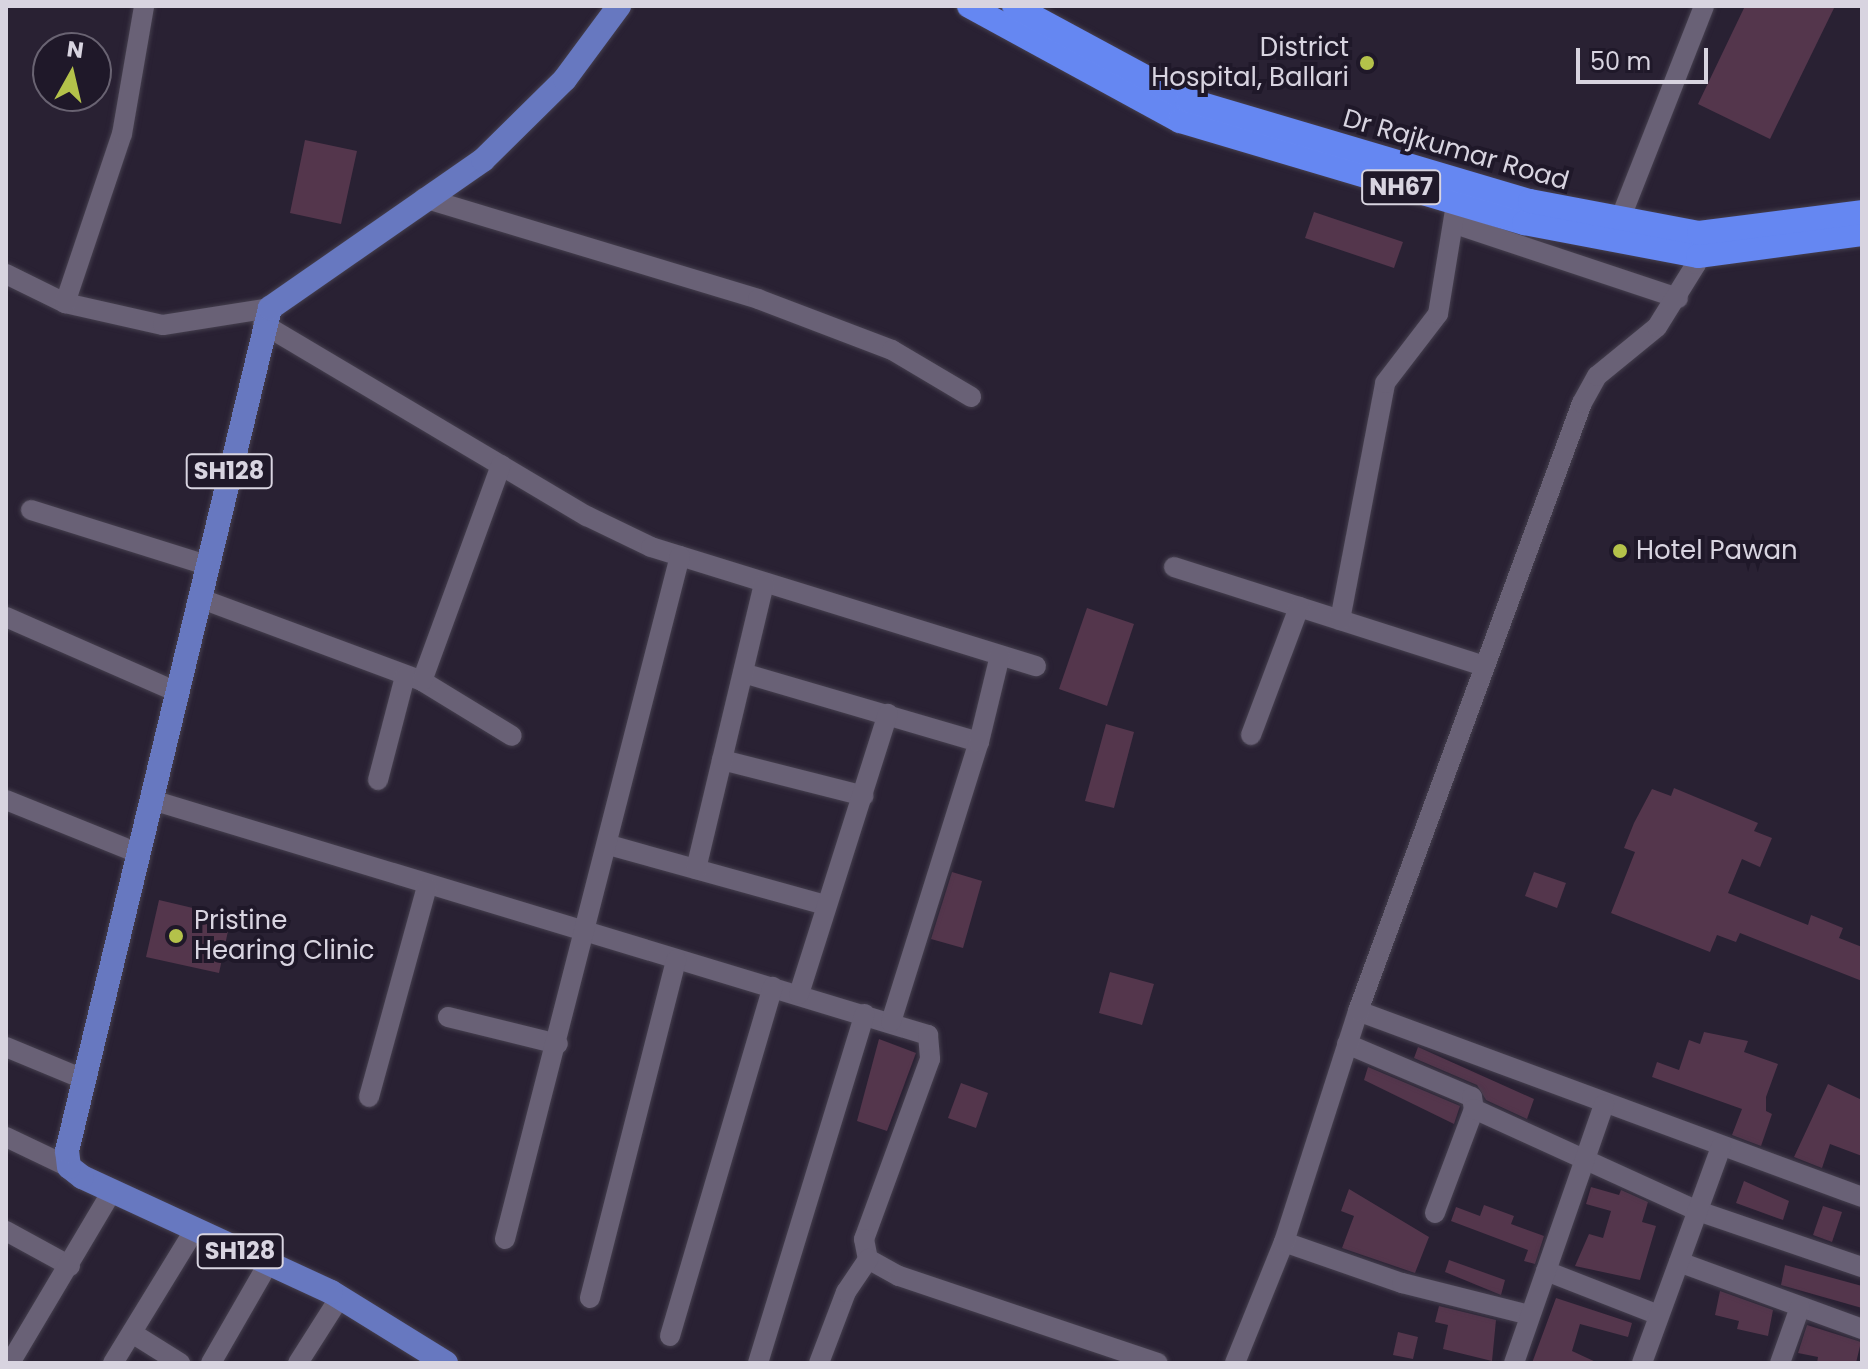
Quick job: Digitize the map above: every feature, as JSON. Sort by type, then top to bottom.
[{"type":"highway","name":"Dr Rajkumar Road","points":[[969,6],[1180,121],[1456,214],[1615,244],[1698,244],[1862,234]]},
{"type":"highway","name":"Dr Rajkumar Road","points":[[1014,6],[1188,100],[1698,244],[1862,212]]},
{"type":"main road","points":[[266,316],[424,198],[483,160],[531,115],[619,6]]},
{"type":"main road","name":"SH128","points":[[266,316],[140,854],[80,1083],[72,1125],[69,1167],[111,1193],[340,1297],[443,1362]]},
{"type":"street","points":[[65,303],[122,134],[144,6]]},
{"type":"street","points":[[1619,222],[1704,6]]},
{"type":"street","points":[[424,198],[758,299],[892,350],[971,397]]},
{"type":"street","points":[[1340,620],[1385,383],[1438,314],[1456,214],[1678,298]]},
{"type":"street","points":[[1235,1363],[1284,1242],[1358,1011],[1582,403],[1597,376],[1657,327],[1678,298],[1698,244]]},
{"type":"street","points":[[6,274],[65,303],[163,325],[266,316],[587,516],[680,556],[1036,666]]},
{"type":"street","points":[[378,780],[413,678],[501,465]]},
{"type":"street","points":[[31,510],[207,565]]},
{"type":"street","points":[[505,1239],[588,934],[680,556]]},
{"type":"street","points":[[1174,567],[1484,666]]},
{"type":"street","points":[[696,869],[764,583]]},
{"type":"street","points":[[199,598],[413,678],[512,736]]},
{"type":"street","points":[[1251,735],[1299,607]]},
{"type":"street","points":[[6,617],[177,692]]},
{"type":"street","points":[[891,1022],[979,742],[1000,655]]},
{"type":"street","points":[[743,673],[979,742]]},
{"type":"street","points":[[799,994],[888,714]]},
{"type":"street","points":[[722,760],[864,796]]},
{"type":"street","points":[[6,800],[140,854]]},
{"type":"street","points":[[152,800],[427,887],[799,994],[928,1035],[932,1046],[864,1239],[868,1259],[846,1292],[819,1363]]},
{"type":"street","points":[[609,845],[826,905]]},
{"type":"street","points":[[369,1097],[427,887]]},
{"type":"street","points":[[590,1298],[676,960]]},
{"type":"street","points":[[670,1336],[773,987]]},
{"type":"street","points":[[1358,1011],[1862,1197]]},
{"type":"street","points":[[758,1363],[865,1014]]},
{"type":"street","points":[[448,1017],[558,1044]]},
{"type":"street","points":[[1347,1044],[1467,1092],[1474,1109],[1585,1163],[1698,1211],[1862,1267]]},
{"type":"street","points":[[6,1047],[80,1083]]},
{"type":"street","points":[[1514,1363],[1604,1104]]},
{"type":"street","points":[[1435,1213],[1474,1109]]},
{"type":"street","name":"SH128","points":[[6,1137],[69,1167]]},
{"type":"street","points":[[1642,1363],[1721,1147]]},
{"type":"street","points":[[10,1363],[111,1193]]},
{"type":"street","points":[[6,1231],[70,1266]]},
{"type":"street","points":[[113,1363],[194,1231]]},
{"type":"street","points":[[1284,1242],[1402,1283],[1529,1315]]},
{"type":"street","points":[[868,1259],[899,1276],[1158,1363]]},
{"type":"street","points":[[1679,1262],[1862,1329]]},
{"type":"street","points":[[211,1363],[268,1264]]},
{"type":"street","points":[[1546,1271],[1659,1315]]},
{"type":"street","points":[[298,1363],[340,1297]]},
{"type":"street","points":[[1780,1363],[1800,1307]]},
{"type":"street","points":[[132,1333],[180,1363]]},
{"type":"building","points":[[1745,6],[1835,6],[1770,139],[1698,104]]},
{"type":"building","points":[[305,140],[357,151],[341,224],[290,213]]},
{"type":"building","points":[[1314,212],[1403,242],[1394,268],[1305,238]]},
{"type":"building","points":[[1087,608],[1134,624],[1107,706],[1059,689]]},
{"type":"building","points":[[1106,724],[1134,732],[1114,808],[1085,801]]},
{"type":"building","points":[[1674,788],[1758,823],[1754,831],[1772,838],[1760,867],[1742,859],[1728,893],[1808,925],[1811,915],[1843,928],[1839,938],[1862,947],[1862,981],[1740,933],[1736,942],[1717,935],[1710,952],[1611,913],[1635,852],[1624,848],[1634,823],[1652,789],[1671,796]]},
{"type":"building","points":[[952,872],[982,881],[963,948],[931,939]]},
{"type":"building","points":[[1534,872],[1566,883],[1557,908],[1525,896]]},
{"type":"building","points":[[159,900],[231,917],[219,973],[146,957]]},
{"type":"building","points":[[1110,972],[1154,984],[1142,1025],[1099,1013]]},
{"type":"building","points":[[1704,1032],[1748,1041],[1744,1052],[1778,1064],[1766,1097],[1766,1111],[1772,1114],[1761,1146],[1732,1135],[1742,1109],[1652,1077],[1657,1062],[1679,1070],[1689,1040],[1700,1044]]},
{"type":"building","points":[[879,1039],[916,1053],[887,1131],[857,1121]]},
{"type":"building","points":[[1418,1047],[1534,1099],[1527,1119],[1486,1100],[1477,1085],[1414,1058]]},
{"type":"building","points":[[1368,1067],[1460,1106],[1454,1124],[1364,1080]]},
{"type":"building","points":[[961,1083],[988,1093],[976,1128],[948,1118]]},
{"type":"building","points":[[1828,1084],[1862,1100],[1862,1156],[1830,1144],[1822,1168],[1794,1157]]},
{"type":"building","points":[[1744,1181],[1789,1201],[1783,1220],[1736,1203]]},
{"type":"building","points":[[1591,1187],[1619,1195],[1621,1190],[1648,1202],[1642,1222],[1656,1226],[1640,1280],[1575,1266],[1589,1234],[1603,1238],[1611,1211],[1586,1204]]},
{"type":"building","points":[[1349,1189],[1429,1237],[1415,1273],[1342,1248],[1354,1216],[1341,1211]]},
{"type":"building","points":[[1484,1205],[1514,1216],[1511,1224],[1544,1236],[1535,1264],[1524,1261],[1528,1250],[1451,1221],[1456,1207],[1480,1216]]},
{"type":"building","points":[[1823,1206],[1842,1212],[1832,1242],[1813,1235]]},
{"type":"building","points":[[1449,1260],[1505,1280],[1501,1295],[1445,1272]]},
{"type":"building","points":[[1785,1265],[1862,1286],[1862,1308],[1781,1285]]},
{"type":"building","points":[[1720,1291],[1773,1310],[1768,1336],[1737,1329],[1739,1321],[1715,1315]]},
{"type":"building","points":[[1556,1298],[1632,1323],[1628,1337],[1580,1324],[1572,1351],[1598,1363],[1532,1363]]},
{"type":"building","points":[[1439,1306],[1496,1320],[1492,1361],[1443,1349],[1448,1325],[1435,1322]]},
{"type":"building","points":[[1807,1325],[1861,1342],[1856,1363],[1817,1363],[1818,1357],[1798,1353]]},
{"type":"building","points":[[1398,1332],[1418,1337],[1413,1359],[1393,1355]]},
{"type":"place","name":"District Hospital, Ballari","points":[[1367,63]]},
{"type":"place","name":"Hotel Pawan","points":[[1620,551]]},
{"type":"place","name":"Pristine Hearing Clinic","points":[[176,936]]}]
